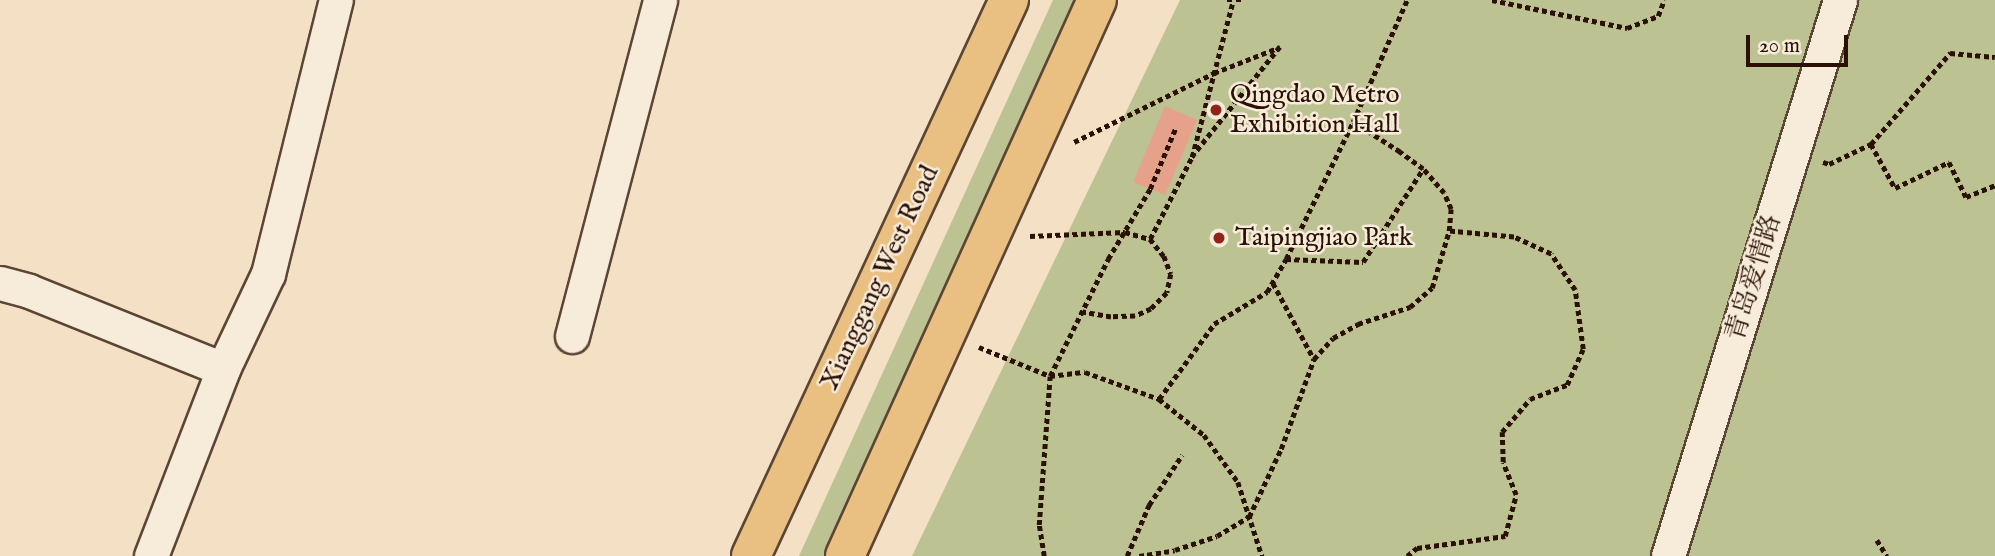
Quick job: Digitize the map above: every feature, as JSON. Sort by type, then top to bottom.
[{"type":"main road","name":"Xianggang West Road","points":[[751,556],[1009,0]]},
{"type":"main road","points":[[845,556],[1097,0]]},
{"type":"street","points":[[151,556],[223,369],[268,274],[336,0]]},
{"type":"street","points":[[572,336],[660,0]]},
{"type":"street","name":"青岛爱情路","points":[[1668,556],[1840,0]]},
{"type":"street","points":[[0,283],[29,291],[223,369]]},
{"type":"path","points":[[1192,157],[1230,1],[1242,0]]},
{"type":"path","points":[[1159,399],[1214,324],[1267,292],[1273,283],[1353,122],[1407,0]]},
{"type":"path","points":[[1492,0],[1627,28],[1658,16],[1664,0]]},
{"type":"path","points":[[1069,145],[1214,73],[1280,47],[1192,157],[1150,239]]},
{"type":"path","points":[[1792,155],[1829,164],[1871,144],[1950,53],[1995,57]]},
{"type":"path","points":[[1139,556],[1175,550],[1217,536],[1249,517],[1281,450],[1314,359],[1334,338],[1358,324],[1410,307],[1432,288],[1449,231],[1451,209],[1444,193],[1423,169],[1353,122]]},
{"type":"path","points":[[1044,556],[1039,525],[1050,376],[1150,189],[1175,127]]},
{"type":"path","points":[[1871,144],[1895,188],[1949,162],[1966,197],[1995,185]]},
{"type":"path","points":[[1286,259],[1363,262],[1423,169]]},
{"type":"path","points":[[1407,556],[1417,548],[1505,536],[1516,495],[1503,462],[1502,432],[1530,398],[1567,385],[1583,349],[1575,290],[1550,254],[1514,237],[1449,231]]},
{"type":"path","points":[[990,237],[1125,232],[1150,239],[1164,256],[1171,274],[1167,293],[1151,309],[1135,316],[1111,317],[1082,313]]},
{"type":"path","points":[[1273,283],[1314,359]]},
{"type":"path","points":[[945,334],[1050,376],[1085,372],[1159,399],[1204,435],[1238,482],[1262,556]]},
{"type":"path","points":[[1127,556],[1149,505],[1182,455]]},
{"type":"path","points":[[1877,540],[1887,556]]},
{"type":"green space","points":[[1053,0],[1078,0],[824,556],[799,556]]},
{"type":"green space","name":"Taipingjiao Park","points":[[1180,0],[1995,0],[1995,556],[912,556]]},
{"type":"building","points":[[1165,106],[1197,120],[1165,195],[1133,182]]},
{"type":"place","name":"Qingdao Metro Exhibition Hall","points":[[1216,110]]},
{"type":"place","name":"Taipingjiao Park","points":[[1219,238]]}]
